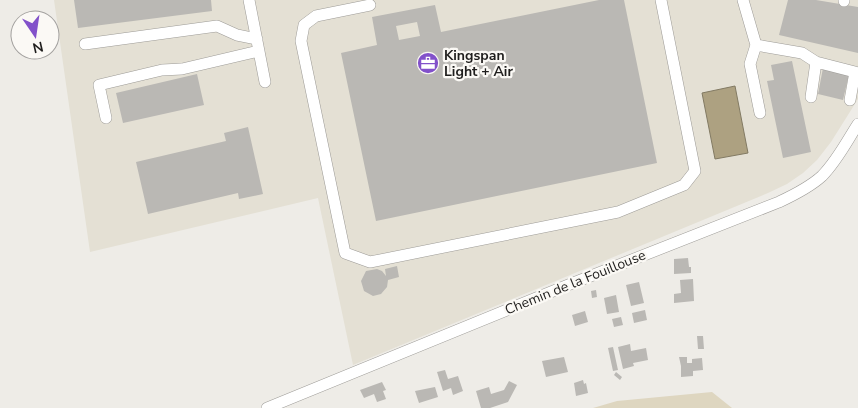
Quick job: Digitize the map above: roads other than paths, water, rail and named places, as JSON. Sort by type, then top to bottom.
[{"type":"street","points":[[249,0],[265,82]]},
{"type":"street","points":[[370,5],[316,16],[304,25],[301,41],[345,253],[370,262],[618,212],[684,185],[695,171],[661,0]]},
{"type":"street","points":[[743,0],[756,45],[750,64],[760,113]]},
{"type":"street","points":[[85,44],[217,26],[237,35],[257,39]]},
{"type":"street","points":[[756,45],[802,53],[816,62],[856,72],[850,100]]},
{"type":"street","points":[[106,118],[99,85],[162,70],[182,69],[259,51]]},
{"type":"street","points":[[811,97],[816,62]]},
{"type":"street","name":"Chemin de la Fouillouse","points":[[267,408],[554,290],[779,202],[800,192],[822,176],[835,161],[858,124]]},
{"type":"place","name":"Kingspan Light + Air","points":[[428,63]]}]
